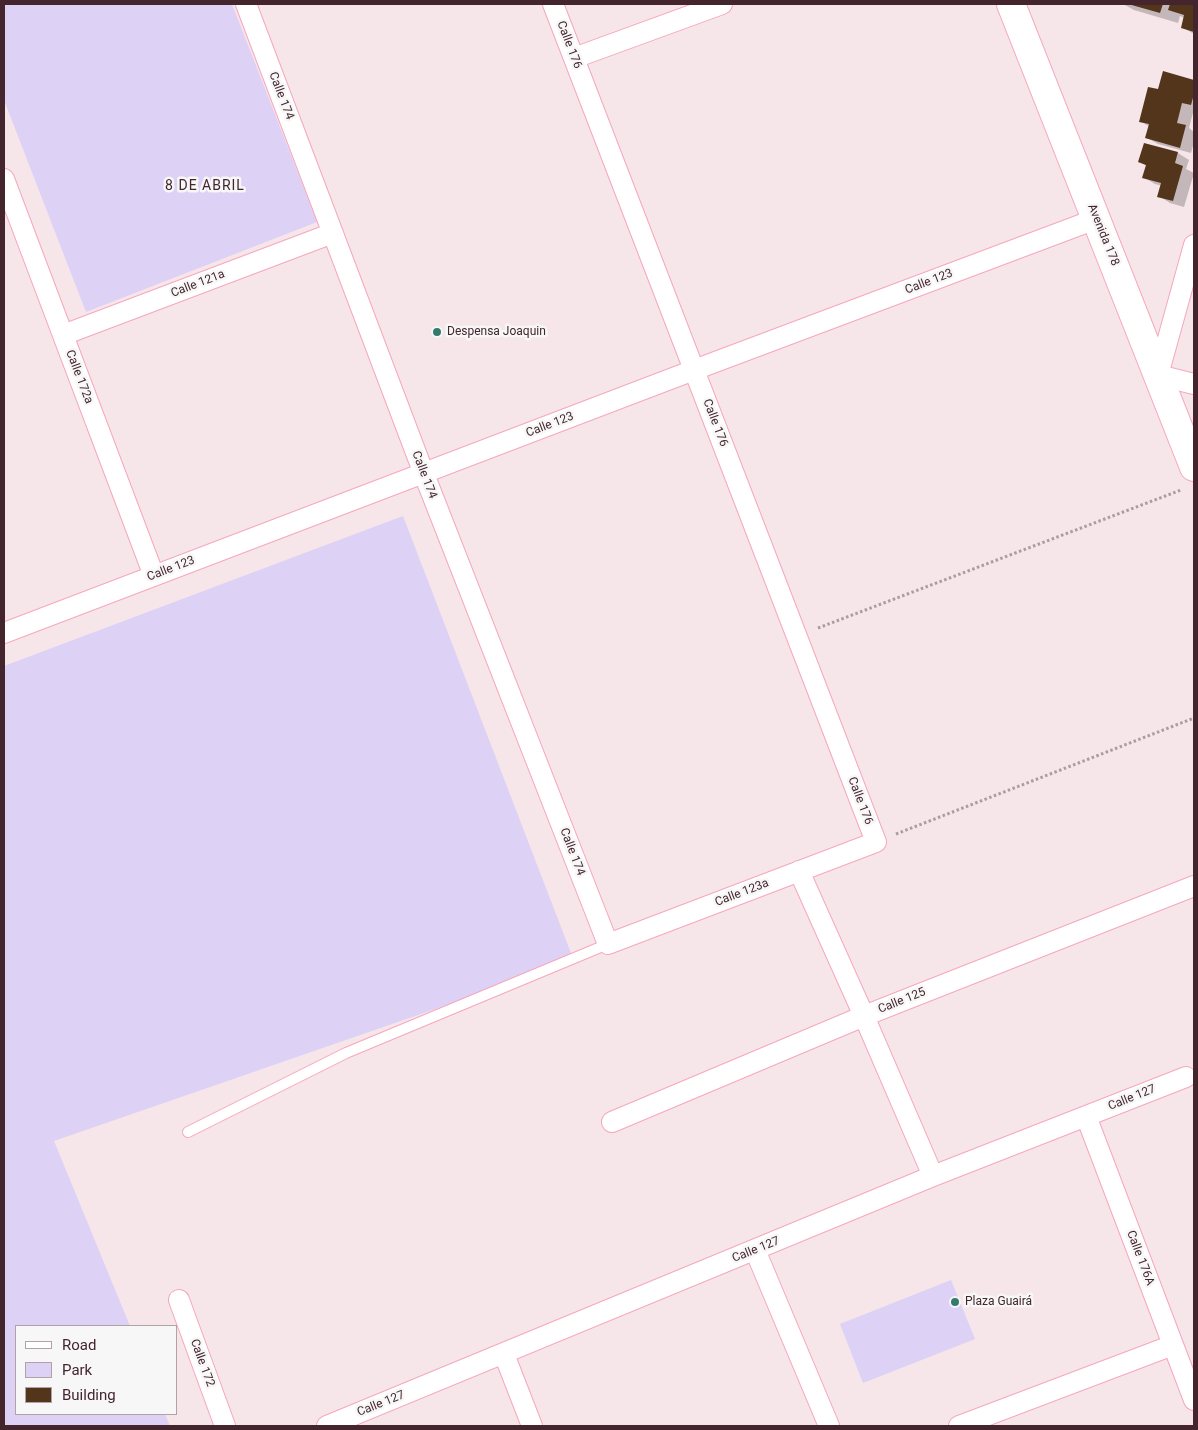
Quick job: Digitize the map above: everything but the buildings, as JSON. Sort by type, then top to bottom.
[{"type":"main road","name":"Avenida 178","points":[[1011,4],[1158,375],[1190,477]]},
{"type":"street","name":"Calle 174","points":[[246,4],[424,474],[608,944]]},
{"type":"street","name":"Calle 176","points":[[553,4],[876,842]]},
{"type":"street","points":[[574,58],[722,4]]},
{"type":"street","name":"Calle 172a","points":[[4,179],[154,576]]},
{"type":"street","name":"Calle 123","points":[[4,633],[1096,219]]},
{"type":"street","name":"Calle 121a","points":[[63,335],[333,233]]},
{"type":"street","points":[[1194,245],[1158,375],[1194,384]]},
{"type":"street","name":"Calle 123a","points":[[608,944],[876,842]]},
{"type":"street","points":[[799,871],[933,1176]]},
{"type":"street","name":"Calle 125","points":[[612,1122],[864,1016],[1194,886]]},
{"type":"street","name":"Calle 127","points":[[327,1426],[933,1176],[1186,1077]]},
{"type":"street","name":"Calle 176A","points":[[1086,1116],[1194,1400]]},
{"type":"street","points":[[755,1250],[829,1426]]},
{"type":"street","name":"Calle 172","points":[[179,1300],[225,1426]]},
{"type":"street","points":[[959,1426],[1172,1345]]},
{"type":"street","points":[[504,1354],[532,1426]]},
{"type":"lane","points":[[188,1132],[346,1053],[608,944]]},
{"type":"path","points":[[796,636],[1190,477]]},
{"type":"path","points":[[876,842],[1194,718]]},
{"type":"green space","points":[[4,4],[232,4],[317,222],[86,312],[4,100]]},
{"type":"green space","points":[[403,516],[574,961],[54,1141],[130,1325],[15,1325],[15,1415],[165,1415],[170,1426],[4,1426],[4,666]]},
{"type":"green space","points":[[951,1280],[975,1339],[863,1383],[840,1324]]},
{"type":"place","name":"Despensa Joaquin","points":[[437,332]]},
{"type":"place","name":"Plaza Guairá","points":[[955,1302]]},
{"type":"district","name":"8 DE ABRIL","points":[[205,186]]}]
